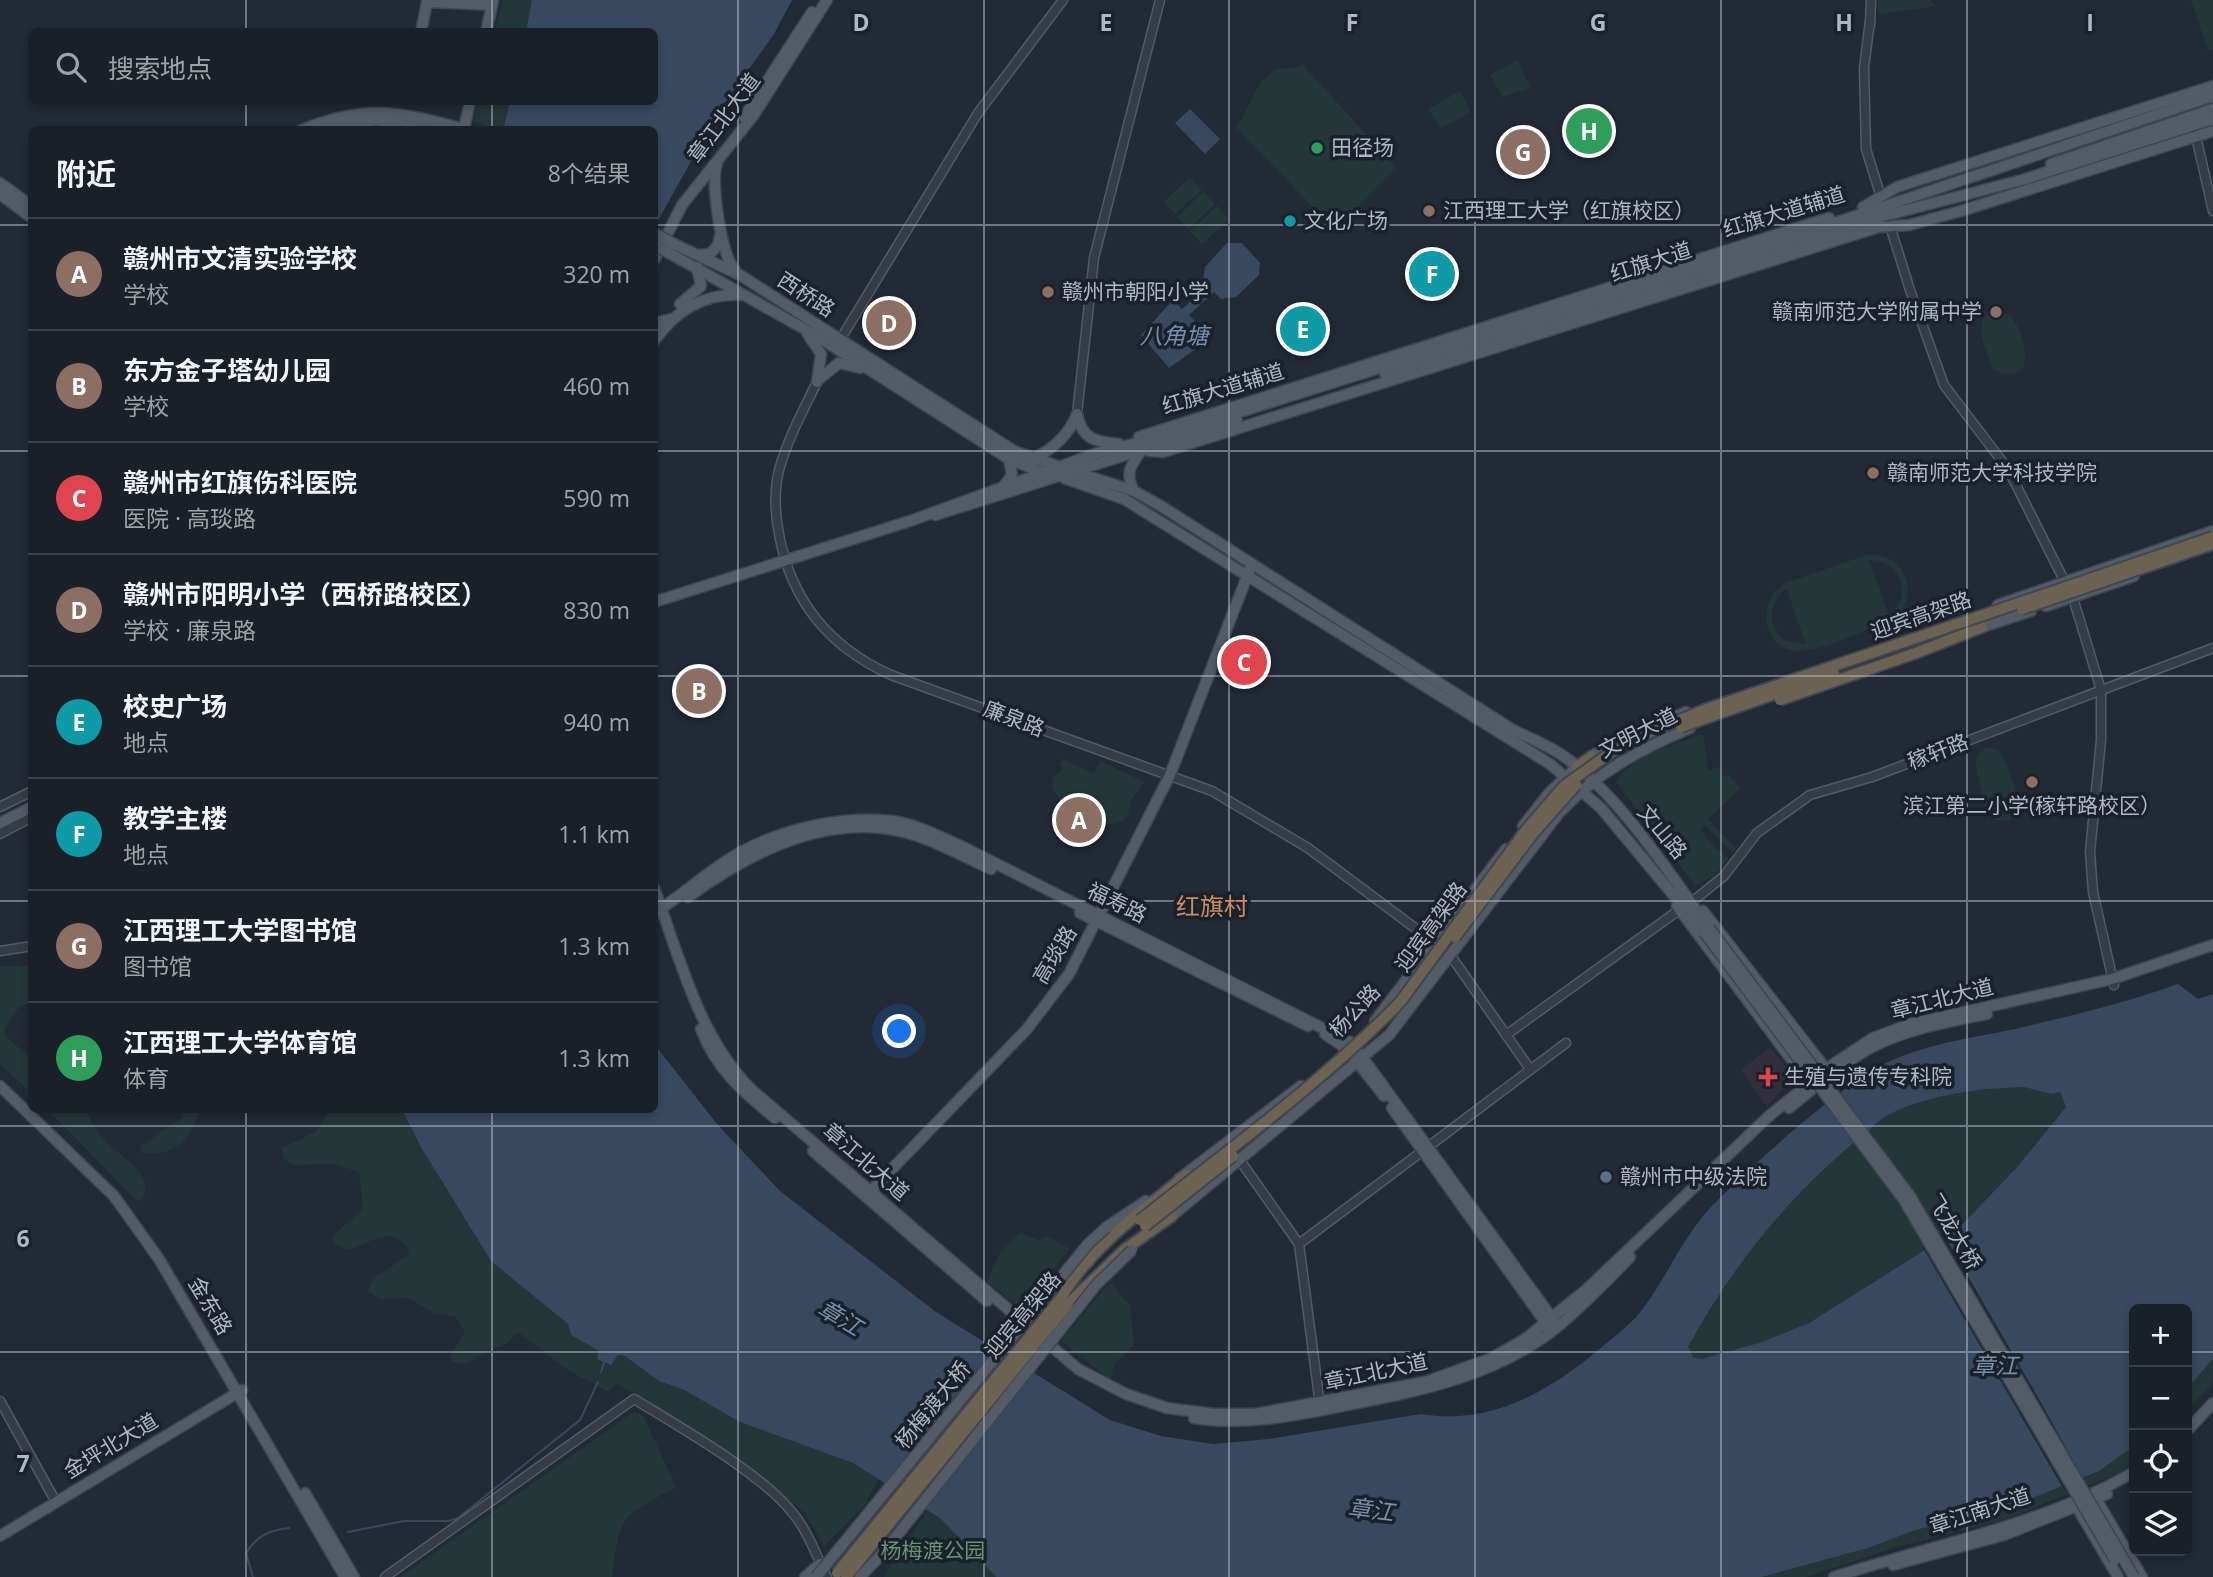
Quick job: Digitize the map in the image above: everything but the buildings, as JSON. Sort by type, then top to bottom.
[{"type":"highway","points":[[2061,585],[2138,555],[2213,531]]},
{"type":"highway","name":"迎宾高架路","points":[[1143,1223],[1323,1075],[1377,1026],[1401,1001],[1548,803],[1597,761],[1624,743],[1704,710],[2061,585],[2213,537]]},
{"type":"highway","name":"迎宾高架路","points":[[1118,1240],[1327,1081],[1381,1031],[1406,1005],[1532,835],[1570,791],[1600,766],[1663,733],[2213,547]]},
{"type":"highway","points":[[1663,733],[1721,719],[1916,653],[1983,627]]},
{"type":"highway","name":"文明大道","points":[[1577,767],[1592,756]]},
{"type":"highway","points":[[1064,1301],[1118,1240],[1186,1175]]},
{"type":"highway","points":[[1064,1301],[1086,1262],[1118,1240],[1172,1216]]},
{"type":"highway","name":"迎宾高架路","points":[[835,1576],[1064,1301]]},
{"type":"main road","name":"章江北大道","points":[[658,237],[683,193],[747,113],[820,0]]},
{"type":"main road","name":"章江北大道","points":[[658,251],[693,189],[772,89],[827,0]]},
{"type":"main road","points":[[422,28],[427,2],[493,3],[487,28]]},
{"type":"main road","points":[[2213,86],[1897,187],[1887,211],[1961,211],[2213,131]]},
{"type":"main road","name":"红旗大道","points":[[1077,472],[1887,211],[1984,174],[2213,96]]},
{"type":"main road","points":[[1984,174],[2018,167],[2213,102]]},
{"type":"main road","points":[[466,126],[469,105]]},
{"type":"main road","points":[[313,126],[344,115],[405,107],[457,126]]},
{"type":"main road","points":[[1987,188],[2213,110]]},
{"type":"main road","name":"红旗大道","points":[[910,521],[952,512],[1060,472],[1097,453],[1124,444],[1157,438],[1887,211],[2022,180],[2213,119]]},
{"type":"main road","points":[[345,126],[376,120],[408,126]]},
{"type":"main road","points":[[720,158],[714,179],[724,253],[728,264],[740,275]]},
{"type":"main road","points":[[0,183],[28,203]]},
{"type":"main road","points":[[693,189],[708,187],[720,237],[710,254],[695,254]]},
{"type":"main road","points":[[0,194],[28,215]]},
{"type":"main road","points":[[658,237],[672,249]]},
{"type":"main road","points":[[658,245],[672,249]]},
{"type":"main road","name":"西桥路","points":[[672,249],[695,254],[740,275],[1014,451],[1060,472]]},
{"type":"main road","name":"西桥路","points":[[672,249],[744,295],[817,335],[864,369],[1009,459],[1043,472],[1060,472]]},
{"type":"main road","points":[[660,321],[699,290],[702,281],[697,267]]},
{"type":"main road","points":[[660,321],[707,298],[744,295]]},
{"type":"main road","points":[[804,330],[821,354],[817,382]]},
{"type":"main road","points":[[817,382],[839,363],[864,369]]},
{"type":"main road","points":[[1077,414],[1081,430],[1094,442],[1124,444]]},
{"type":"main road","points":[[1033,459],[1058,442],[1069,430],[1077,414]]},
{"type":"main road","points":[[1135,491],[1129,481],[1128,470],[1141,451]]},
{"type":"main road","points":[[1003,487],[1012,475],[1009,459]]},
{"type":"main road","points":[[658,601],[910,521],[1043,472]]},
{"type":"main road","name":"文明大道","points":[[1060,472],[1077,472],[1135,491],[1246,568],[1530,750],[1581,790],[1631,755],[1706,721],[2073,598],[2213,547]]},
{"type":"main road","name":"文明大道","points":[[1060,472],[1124,499],[1246,568],[1577,767]]},
{"type":"main road","name":"高琰路","points":[[864,1193],[1039,1015],[1069,974],[1167,774],[1246,568]]},
{"type":"main road","name":"文明大道","points":[[1592,756],[1660,722],[2061,585]]},
{"type":"main road","name":"杨公路","points":[[1118,1240],[1124,1217],[1186,1175],[1350,1046],[1394,999],[1523,827],[1566,776],[1577,767]]},
{"type":"main road","name":"文山路","points":[[1577,767],[1592,780],[1693,901],[1707,930]]},
{"type":"main road","name":"杨公路","points":[[1172,1216],[1362,1060],[1397,1025],[1544,831],[1581,790]]},
{"type":"main road","name":"文山路","points":[[1581,790],[1601,808],[1670,893],[1707,930]]},
{"type":"main road","points":[[0,817],[28,802]]},
{"type":"main road","points":[[0,823],[28,809]]},
{"type":"main road","name":"福寿路","points":[[659,911],[739,853],[764,840],[811,827],[854,821],[893,821],[923,830],[1350,1046],[1426,1147],[1552,1325]]},
{"type":"main road","points":[[1670,893],[1679,910],[1811,1086]]},
{"type":"main road","points":[[1693,901],[1715,923],[1829,1072]]},
{"type":"main road","name":"章江北大道","points":[[659,911],[710,1034],[731,1069],[864,1193],[1024,1328],[1090,1376],[1126,1394],[1167,1408],[1213,1414],[1255,1414],[1320,1407],[1455,1373],[1492,1358],[1552,1325],[1811,1086],[1851,1052],[1880,1035],[1910,1024],[2113,982],[2213,945]]},
{"type":"main road","name":"飞龙大桥","points":[[1707,930],[1904,1200],[2126,1577]]},
{"type":"main road","name":"飞龙大桥","points":[[1707,930],[1880,1152],[1917,1206],[2134,1577]]},
{"type":"main road","name":"章江北大道","points":[[1829,1072],[1897,1036],[2113,982],[2213,952]]},
{"type":"main road","points":[[1812,1050],[1830,1056],[1851,1052]]},
{"type":"main road","points":[[1785,1103],[1796,1084],[1795,1065]]},
{"type":"main road","name":"金东路","points":[[0,1079],[28,1105]]},
{"type":"main road","name":"金东路","points":[[0,1086],[114,1196],[159,1259],[354,1577]]},
{"type":"main road","name":"章江北大道","points":[[1552,1325],[1728,1153],[1785,1103],[1811,1086]]},
{"type":"main road","name":"金东路","points":[[36,1113],[125,1202],[182,1285],[345,1577]]},
{"type":"main road","points":[[1024,1328],[1088,1252],[1118,1240]]},
{"type":"main road","points":[[860,1577],[900,1532],[1096,1285],[1118,1240]]},
{"type":"main road","name":"杨梅渡大桥","points":[[816,1577],[1089,1243],[1118,1240]]},
{"type":"main road","name":"金坪北大道","points":[[0,1536],[240,1391]]},
{"type":"main road","points":[[2192,1417],[2213,1394]]},
{"type":"main road","points":[[2189,1430],[2213,1403]]},
{"type":"main road","name":"章江南大道","points":[[1834,1577],[2002,1527],[2074,1501],[2129,1474]]},
{"type":"main road","name":"章江南大道","points":[[1856,1577],[2004,1535],[2077,1507],[2129,1482]]},
{"type":"main road","points":[[2096,1499],[2142,1577]]},
{"type":"main road","points":[[2077,1507],[2118,1577]]},
{"type":"main road","points":[[805,1577],[820,1564]]},
{"type":"street","points":[[840,340],[978,113],[1063,0]]},
{"type":"street","points":[[1077,414],[1094,258],[1160,0]]},
{"type":"street","points":[[1871,0],[1870,148],[1914,298],[1944,385],[2008,469],[2061,585],[2073,598],[2101,690],[2101,740],[2090,852],[2093,892],[2113,982]]},
{"type":"street","points":[[2193,125],[2213,211]]},
{"type":"street","name":"廉泉路","points":[[817,382],[794,427],[778,473],[775,514],[783,560],[798,595],[813,618],[833,639],[860,659],[891,674],[1167,774],[1239,805],[1308,848],[1435,943]]},
{"type":"street","name":"稼轩路","points":[[1693,901],[1724,876],[1757,833],[1810,795],[1872,777],[2213,648]]},
{"type":"street","points":[[0,807],[28,793]]},
{"type":"street","points":[[0,834],[28,819]]},
{"type":"street","points":[[1506,1035],[1679,910]]},
{"type":"street","points":[[0,951],[28,947]]},
{"type":"street","points":[[1451,956],[1530,1069]]},
{"type":"street","points":[[1299,1244],[1566,1043]]},
{"type":"street","points":[[1239,1159],[1299,1244],[1320,1407]]},
{"type":"street","points":[[385,1577],[634,1399],[696,1438],[780,1498],[796,1517],[820,1564],[835,1576]]},
{"type":"street","points":[[0,1401],[56,1502]]},
{"type":"shaded area","name":"生殖与遗传专科院","points":[[1770,1047],[1790,1072],[1791,1081],[1767,1107],[1741,1070]]},
{"type":"green space","points":[[503,0],[532,0],[527,28],[496,28]]},
{"type":"green space","points":[[1878,0],[1930,0],[1937,6],[1878,14]]},
{"type":"green space","points":[[2191,0],[2213,0],[2213,49],[2208,51]]},
{"type":"green space","points":[[1518,60],[1530,88],[1502,97],[1490,75]]},
{"type":"green space","name":"田径场","points":[[1302,64],[1397,168],[1335,230],[1236,127],[1256,91],[1272,72]]},
{"type":"green space","points":[[1460,91],[1471,112],[1441,128],[1428,109]]},
{"type":"green space","points":[[477,105],[509,105],[504,126],[486,126],[474,121]]},
{"type":"green space","points":[[1190,177],[1202,190],[1175,214],[1164,202]]},
{"type":"green space","points":[[1203,192],[1215,204],[1189,229],[1177,217]]},
{"type":"green space","points":[[1217,206],[1229,219],[1202,244],[1190,231]]},
{"type":"green space","points":[[1992,310],[2006,313],[2017,325],[2025,358],[2022,369],[2018,372],[2007,374],[1992,368],[1981,329],[1986,315]]},
{"type":"green space","points":[[1867,555],[1881,556],[1892,561],[1906,579],[1908,590],[1900,612],[1890,621],[1835,643],[1802,651],[1789,650],[1779,644],[1771,636],[1767,625],[1769,602],[1785,583]],"holes":[[[1869,560],[1880,561],[1889,566],[1900,580],[1901,599],[1889,616]],[[1787,590],[1806,645],[1784,640],[1772,621],[1773,607]]]},
{"type":"green space","points":[[1703,734],[1708,770],[1719,767],[1722,776],[1729,775],[1740,788],[1708,819],[1736,849],[1733,853],[1705,826],[1700,829],[1713,846],[1729,859],[1713,877],[1695,885],[1617,783],[1630,766],[1641,759]]},
{"type":"green space","points":[[1987,748],[1997,749],[2008,768],[2017,810],[2008,821],[1995,820],[1982,792],[1976,760]]},
{"type":"green space","points":[[1063,759],[1094,774],[1101,761],[1144,782],[1131,800],[1128,816],[1117,823],[1106,824],[1077,812],[1060,799],[1052,786],[1054,777],[1063,768],[1059,765]]},
{"type":"green space","points":[[0,966],[28,966],[28,1004],[19,1007],[4,1029],[7,1038],[28,1056],[28,1090],[0,1064]]},
{"type":"green space","points":[[2024,1087],[2052,1094],[2060,1092],[2066,1107],[2018,1166],[1958,1229],[1809,1323],[1762,1342],[1702,1359],[1693,1357],[1688,1347],[1723,1289],[1764,1234],[1810,1183],[1876,1124],[1894,1112],[1942,1096]]},
{"type":"green space","points":[[51,1113],[87,1113],[105,1141],[141,1174],[145,1193],[138,1202]]},
{"type":"green space","points":[[183,1113],[199,1113],[192,1129],[180,1144],[163,1153],[141,1152],[141,1146],[182,1118]]},
{"type":"green space","points":[[327,1113],[404,1113],[422,1149],[491,1261],[568,1324],[571,1335],[599,1351],[625,1356],[659,1381],[684,1390],[740,1422],[853,1463],[879,1479],[863,1507],[824,1546],[805,1513],[743,1462],[617,1383],[609,1392],[569,1371],[518,1332],[508,1342],[465,1364],[453,1362],[450,1355],[465,1332],[456,1317],[433,1312],[408,1298],[380,1299],[368,1291],[373,1279],[408,1255],[409,1251],[403,1242],[389,1236],[381,1237],[346,1250],[333,1242],[333,1235],[363,1210],[359,1172],[335,1164],[292,1165],[283,1158],[282,1148],[317,1131]]},
{"type":"green space","points":[[1021,1232],[1039,1241],[1048,1236],[1070,1249],[1020,1309],[987,1281],[1000,1253]]},
{"type":"green space","points":[[1110,1282],[1130,1306],[1134,1345],[1114,1364],[1111,1380],[1061,1341]]},
{"type":"green space","points":[[2213,1359],[2213,1382],[2192,1405],[2192,1383]]},
{"type":"green space","points":[[634,1412],[643,1415],[676,1487],[626,1519],[618,1540],[612,1577],[400,1577]]},
{"type":"green space","points":[[2129,1450],[2129,1466],[2121,1472],[2004,1520],[1900,1546],[1806,1577],[1763,1577],[1868,1548],[1915,1530],[2003,1510],[2099,1471]]},
{"type":"green space","name":"杨梅渡公园","points":[[927,1511],[941,1519],[996,1577],[884,1577]]},
{"type":"water","points":[[532,0],[792,0],[774,34],[719,111],[658,221],[658,126],[504,126],[509,105],[658,105],[658,28],[527,28]]},
{"type":"water","points":[[1190,109],[1220,139],[1205,154],[1175,123]]},
{"type":"water","name":"八角塘","points":[[1227,243],[1242,243],[1260,263],[1259,275],[1236,297],[1221,299],[1214,292],[1189,315],[1211,338],[1169,368],[1141,335],[1173,300],[1182,309],[1208,286],[1203,280],[1205,267]]},
{"type":"water","name":"章江","points":[[2178,984],[2198,999],[2213,994],[2213,1359],[2192,1383],[2192,1304],[2129,1304],[2129,1450],[2099,1471],[2003,1510],[1915,1530],[1868,1548],[1762,1577],[996,1577],[941,1519],[853,1463],[740,1422],[684,1390],[659,1381],[625,1356],[618,1355],[611,1365],[597,1359],[599,1351],[571,1335],[568,1324],[491,1261],[422,1149],[404,1113],[658,1113],[658,1049],[717,1124],[780,1191],[936,1312],[1110,1420],[1161,1436],[1213,1444],[1269,1439],[1421,1414],[1472,1415],[1495,1410],[1540,1391],[1582,1363],[1630,1323],[1653,1295],[1693,1230],[1712,1206],[1786,1137],[1865,1075],[1919,1050],[2077,1014]],"holes":[[[2024,1087],[2052,1094],[2060,1092],[2066,1107],[2018,1166],[1958,1229],[1809,1323],[1762,1342],[1702,1359],[1693,1357],[1688,1347],[1723,1289],[1764,1234],[1810,1183],[1881,1120],[1926,1100],[1990,1089]]]},
{"type":"pier","points":[[1943,1233],[2084,1481],[2064,1490],[1922,1246]]},
{"type":"waterway","points":[[601,1372],[604,1363]]},
{"type":"waterway","points":[[348,1532],[404,1521],[449,1521],[458,1518],[580,1420],[598,1382]]},
{"type":"waterway","points":[[253,1577],[246,1553],[250,1547],[264,1535],[289,1528]]},
{"type":"place","name":"江西理工大学体育馆","points":[[1589,131]]},
{"type":"place","name":"田径场","points":[[1317,148]]},
{"type":"place","name":"江西理工大学图书馆","points":[[1523,152]]},
{"type":"place","name":"江西理工大学（红旗校区）","points":[[1429,211]]},
{"type":"place","name":"文化广场","points":[[1290,221]]},
{"type":"place","name":"教学主楼","points":[[1432,274]]},
{"type":"place","name":"赣州市朝阳小学","points":[[1048,292]]},
{"type":"place","name":"赣南师范大学附属中学","points":[[1996,312]]},
{"type":"place","name":"赣州市阳明小学（西桥路校区）","points":[[889,323]]},
{"type":"place","name":"校史广场","points":[[1303,329]]},
{"type":"place","name":"赣南师范大学科技学院","points":[[1873,473]]},
{"type":"place","name":"赣州市红旗伤科医院","points":[[1244,662]]},
{"type":"place","name":"东方金子塔幼儿园","points":[[699,691]]},
{"type":"place","name":"滨江第二小学(稼轩路校区）","points":[[2032,782]]},
{"type":"place","name":"赣州市文清实验学校","points":[[1079,820]]},
{"type":"place","name":"生殖与遗传专科院","points":[[1768,1077]]},
{"type":"place","name":"赣州市中级法院","points":[[1606,1177]]},
{"type":"district","name":"红旗村","points":[[1212,907]]}]
